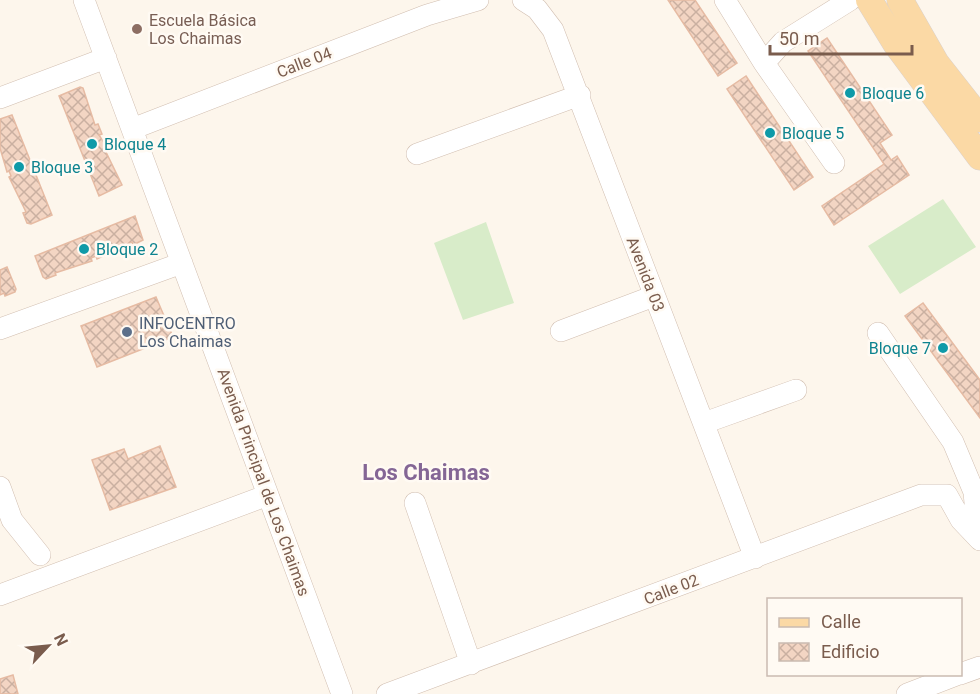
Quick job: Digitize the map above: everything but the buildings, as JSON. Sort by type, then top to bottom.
[{"type":"main road","points":[[869,0],[896,44],[980,157]]},
{"type":"main road","points":[[900,0],[936,63],[980,119]]},
{"type":"street","name":"Avenida Principal de Los Chaimas","points":[[84,0],[342,694]]},
{"type":"street","name":"Calle 04","points":[[132,129],[424,8],[478,0]]},
{"type":"street","name":"Avenida 03","points":[[523,0],[546,18],[580,95],[654,296],[755,558]]},
{"type":"street","points":[[725,0],[764,63],[834,163]]},
{"type":"street","points":[[764,63],[783,42],[850,0]]},
{"type":"street","points":[[0,98],[106,58]]},
{"type":"street","points":[[417,154],[580,95]]},
{"type":"street","points":[[0,328],[182,263]]},
{"type":"street","points":[[561,331],[654,296]]},
{"type":"street","points":[[878,333],[957,450],[974,492],[979,538]]},
{"type":"street","points":[[704,423],[796,390]]},
{"type":"street","points":[[0,487],[12,520],[40,555]]},
{"type":"street","points":[[0,596],[268,495]]},
{"type":"street","name":"Calle 02","points":[[387,694],[921,495],[947,495],[962,520],[979,538]]},
{"type":"street","points":[[415,502],[471,664]]},
{"type":"street","points":[[962,673],[980,667]]},
{"type":"street","points":[[907,694],[955,676]]},
{"type":"green space","points":[[943,199],[976,247],[900,294],[868,246]]},
{"type":"green space","points":[[486,222],[514,303],[463,320],[434,243]]},
{"type":"place","name":"Escuela Básica Los Chaimas","points":[[137,29]]},
{"type":"place","name":"Bloque 6","points":[[850,93]]},
{"type":"place","name":"Bloque 5","points":[[770,133]]},
{"type":"place","name":"Bloque 4","points":[[92,144]]},
{"type":"place","name":"Bloque 3","points":[[19,167]]},
{"type":"place","name":"Bloque 2","points":[[84,249]]},
{"type":"place","name":"INFOCENTRO Los Chaimas","points":[[127,332]]},
{"type":"place","name":"Bloque 7","points":[[943,348]]},
{"type":"district","name":"Los Chaimas","points":[[426,472]]}]
